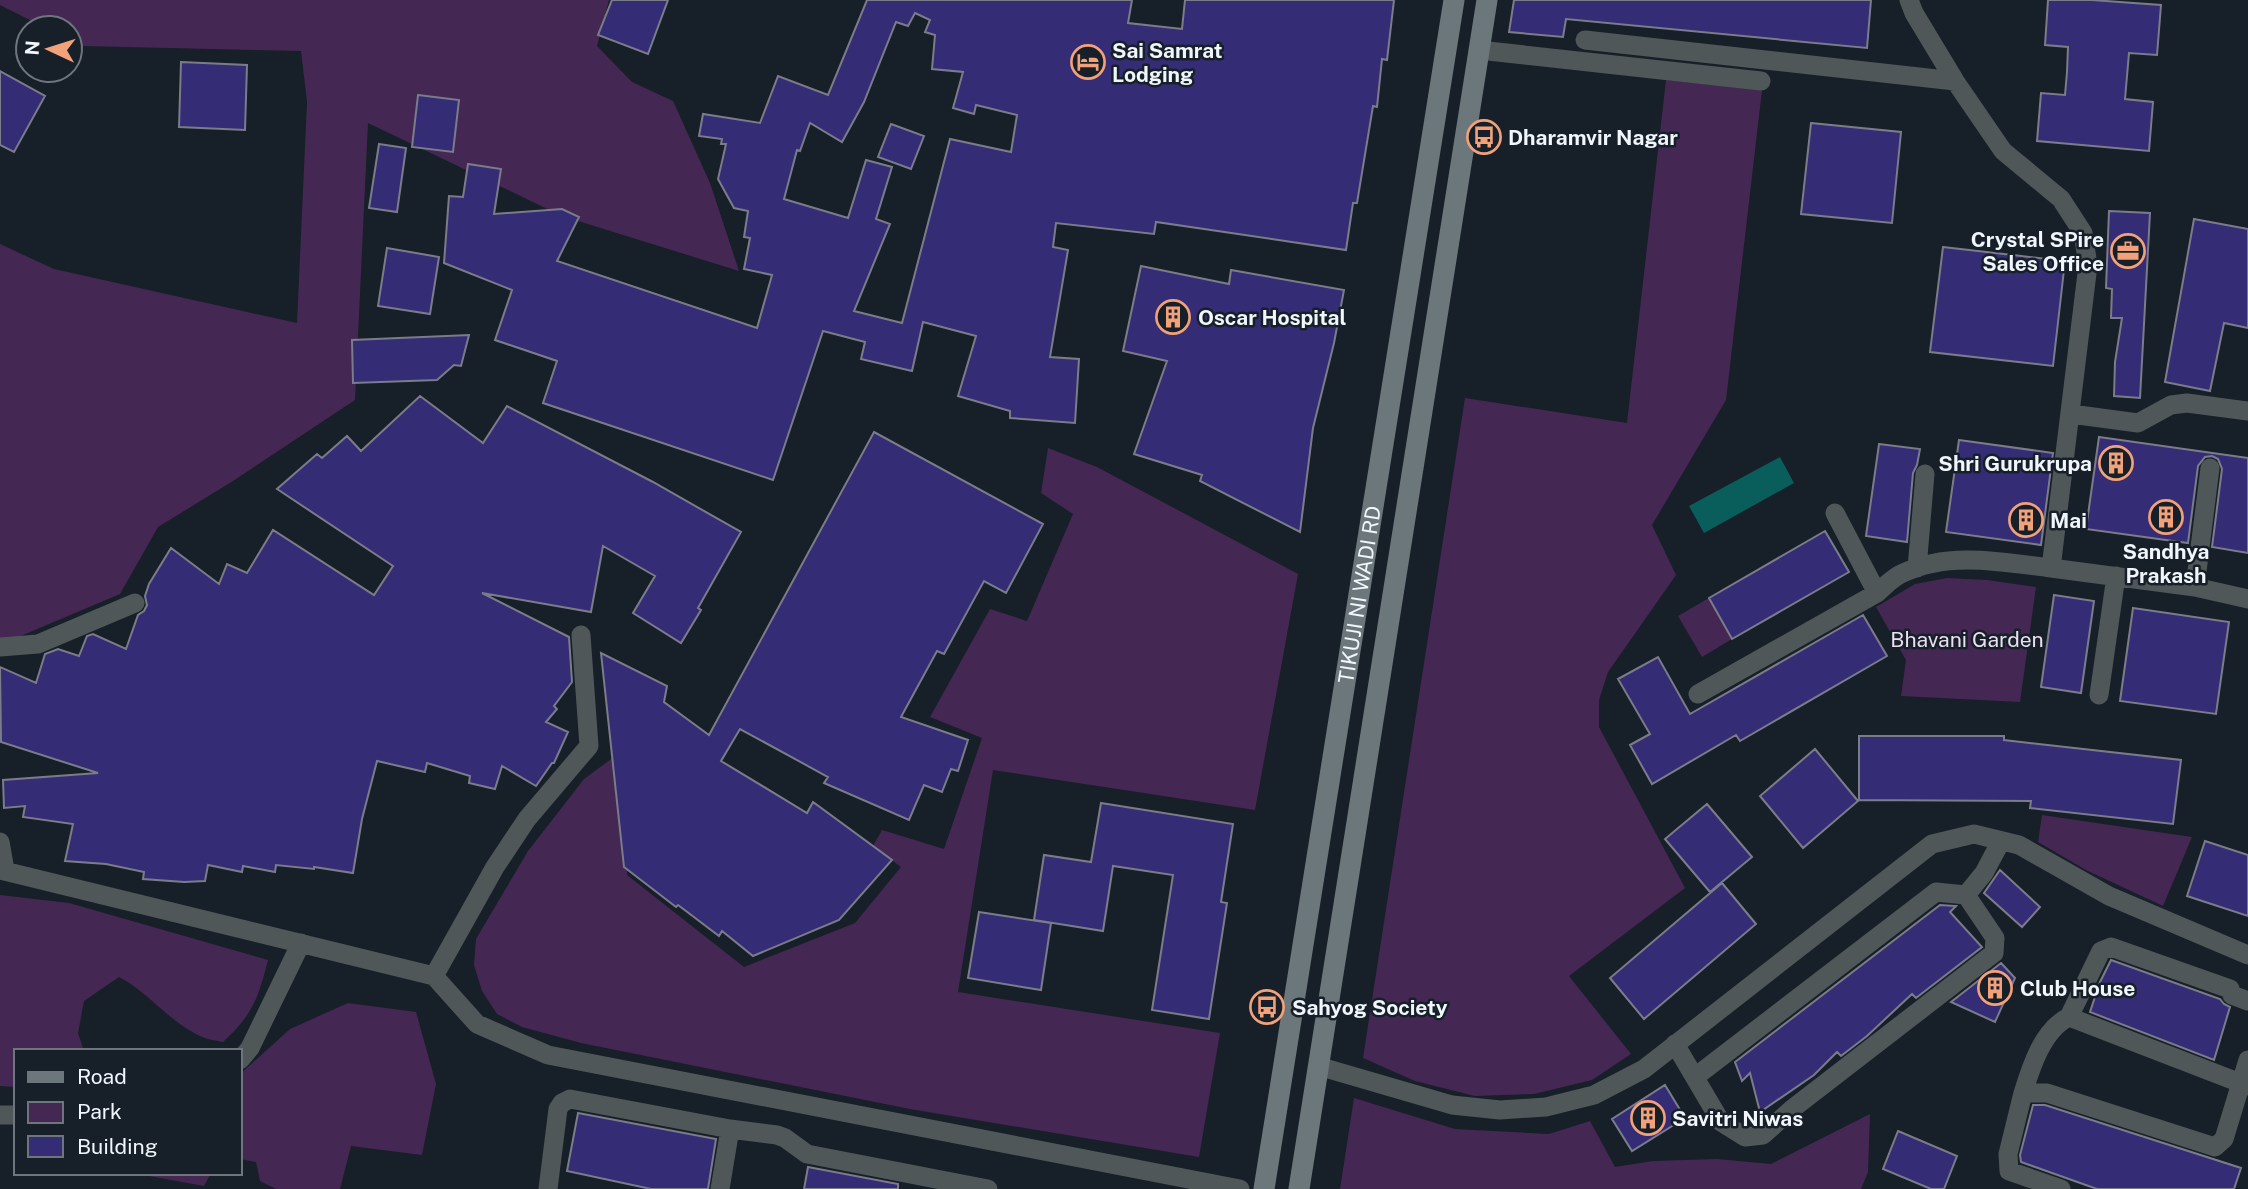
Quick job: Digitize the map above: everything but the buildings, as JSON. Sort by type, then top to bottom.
[{"type":"main road","name":"TIKUJI NI WADI RD","points":[[1264,1189],[1454,0]]},
{"type":"main road","name":"TIKUJI NI WADI RD","points":[[1299,1189],[1487,0]]},
{"type":"street","points":[[1909,0],[1914,13],[1955,80],[2003,151],[2061,200],[2083,233],[2088,265],[2052,568]]},
{"type":"street","points":[[1585,40],[1955,80]]},
{"type":"street","points":[[1479,50],[1760,81]]},
{"type":"street","points":[[2071,414],[2138,423],[2171,405],[2179,404],[2248,411]]},
{"type":"street","points":[[2195,587],[2210,468]]},
{"type":"street","points":[[1917,568],[1925,474]]},
{"type":"street","points":[[1835,513],[1877,593]]},
{"type":"street","points":[[1698,694],[1877,593],[1901,574],[1937,561],[1976,560],[2052,568],[2195,587],[2248,598]]},
{"type":"street","points":[[2099,695],[2116,576]]},
{"type":"street","points":[[0,648],[38,644],[135,603]]},
{"type":"street","points":[[434,976],[508,848],[533,811],[589,746],[581,635]]},
{"type":"street","points":[[1318,1066],[1452,1105],[1500,1110],[1546,1107],[1594,1095],[1644,1069],[1932,844],[1974,834],[2019,845],[2109,897],[2248,955]]},
{"type":"street","points":[[1966,895],[1984,873],[2001,841]]},
{"type":"street","points":[[0,842],[2,870],[434,976],[477,1024],[548,1055],[1240,1189]]},
{"type":"street","points":[[1675,1044],[1721,1122],[1745,1137],[1763,1135],[1792,1109],[1994,953],[1996,938],[1966,895],[1936,892],[1695,1077]]},
{"type":"street","points":[[242,1058],[250,1048],[301,943]]},
{"type":"street","points":[[2061,1189],[2009,1171],[2008,1154],[2031,1066],[2057,1023],[2069,1017],[2101,951],[2111,947],[2230,989],[2232,995],[2248,1001]]},
{"type":"street","points":[[2069,1017],[2244,1084]]},
{"type":"street","points":[[2023,1093],[2047,1093],[2215,1147],[2224,1139],[2244,1084],[2248,1060]]},
{"type":"street","points":[[554,1188],[558,1109],[562,1103],[570,1100],[785,1138],[807,1154],[988,1189]]},
{"type":"street","points":[[720,1189],[730,1129]]},
{"type":"green space","points":[[0,0],[609,0],[597,46],[632,82],[673,101],[710,183],[739,271],[562,216],[368,123],[355,400],[158,527],[120,594],[16,638],[0,641],[0,244],[54,269],[297,323],[307,102],[301,51],[84,46],[84,14],[18,14],[0,5]]},
{"type":"green space","points":[[1666,80],[1762,90],[1726,400],[1652,525],[1676,575],[1608,672],[1599,700],[1599,727],[1685,888],[1569,976],[1631,1054],[1592,1080],[1534,1094],[1475,1096],[1415,1081],[1363,1058],[1465,398],[1627,423]]},
{"type":"green space","points":[[1048,448],[1097,467],[1298,574],[1255,810],[993,770],[958,992],[1220,1033],[1199,1157],[910,1109],[581,1043],[522,1027],[497,1014],[482,991],[474,965],[476,939],[528,851],[584,779],[618,754],[627,875],[744,967],[855,923],[901,867],[873,846],[882,830],[944,849],[982,738],[930,717],[990,609],[1027,621],[1073,514],[1041,493]]},
{"type":"green space","name":"Bhavani Garden","points":[[1947,578],[2036,587],[2020,702],[1901,696],[1906,660],[1876,607],[1915,584]]},
{"type":"green space","points":[[1709,598],[1732,639],[1702,657],[1678,616]]},
{"type":"green space","points":[[2042,815],[2192,837],[2163,906],[2086,870],[2038,842]]},
{"type":"green space","points":[[0,895],[69,903],[268,960],[253,1005],[223,1042],[202,1037],[186,1028],[119,977],[84,1001],[78,1033],[83,1049],[14,1049],[14,1087],[0,1086]]},
{"type":"green space","points":[[348,1003],[416,1012],[436,1084],[422,1155],[351,1146],[340,1189],[276,1189],[260,1181],[256,1162],[242,1159],[242,1072],[290,1029]]},
{"type":"green space","points":[[1354,1098],[1455,1129],[1549,1134],[1590,1121],[1615,1167],[1653,1161],[1717,1159],[1771,1164],[1870,1114],[1868,1172],[1861,1189],[1340,1189]]},
{"type":"green space","points":[[144,1175],[210,1175],[204,1186]]},
{"type":"shaded area","points":[[1780,457],[1794,483],[1704,533],[1689,506]]},
{"type":"place","name":"Sai Samrat Lodging","points":[[1088,62]]},
{"type":"place","name":"Dharamvir Nagar","points":[[1484,137]]},
{"type":"place","name":"Crystal SPire Sales Office","points":[[2128,251]]},
{"type":"place","name":"Oscar Hospital","points":[[1173,317]]},
{"type":"place","name":"Shri Gurukrupa","points":[[2116,463]]},
{"type":"place","name":"Sandhya Prakash","points":[[2166,517]]},
{"type":"place","name":"Mai","points":[[2026,520]]},
{"type":"place","name":"Club House","points":[[1995,988]]},
{"type":"place","name":"Sahyog Society","points":[[1267,1007]]},
{"type":"place","name":"Savitri Niwas","points":[[1648,1118]]}]
